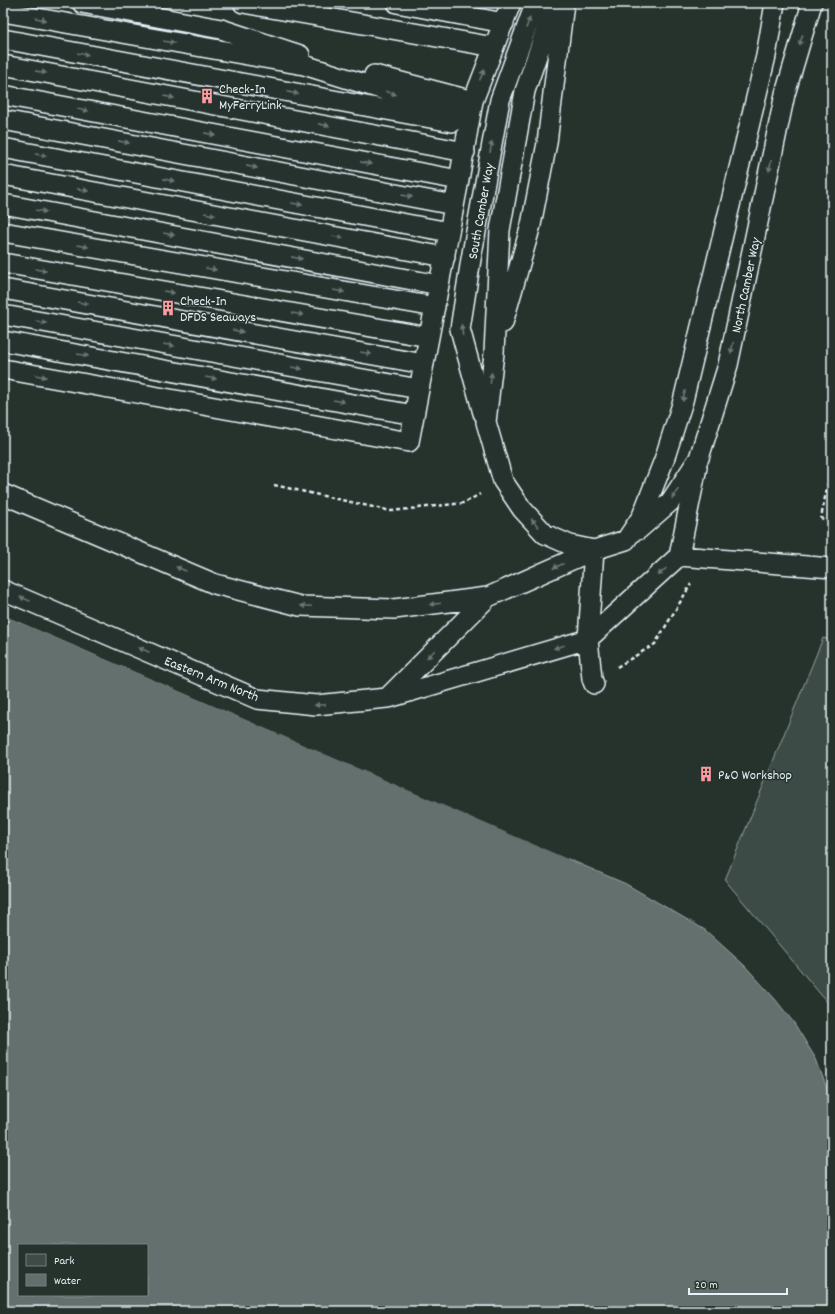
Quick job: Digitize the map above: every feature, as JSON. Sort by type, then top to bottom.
[{"type":"lane","points":[[82,3],[221,30],[306,56],[471,115]]},
{"type":"lane","points":[[243,3],[494,47]]},
{"type":"lane","points":[[398,3],[504,23]]},
{"type":"lane","points":[[3,369],[409,442],[471,115],[494,47],[511,3]]},
{"type":"lane","name":"South Camber Way","points":[[537,3],[534,7],[500,100],[470,259],[460,329],[503,481],[522,509],[545,534],[570,545],[594,550],[626,540]]},
{"type":"lane","name":"South Camber Way","points":[[486,422],[494,353],[500,230],[525,91],[555,3]]},
{"type":"lane","name":"South Camber Way","points":[[494,353],[531,225],[547,143],[564,3]]},
{"type":"lane","points":[[626,540],[642,516],[664,460],[683,401],[692,358],[766,56],[775,3]]},
{"type":"lane","name":"North Camber Way","points":[[626,540],[670,502],[699,458],[728,364],[785,94],[812,3]]},
{"type":"lane","points":[[3,12],[304,65],[471,115]]},
{"type":"lane","points":[[3,39],[471,115]]},
{"type":"lane","points":[[3,65],[464,152]]},
{"type":"lane","points":[[3,95],[459,180]]},
{"type":"lane","points":[[3,120],[454,205]]},
{"type":"lane","points":[[3,148],[449,232]]},
{"type":"lane","points":[[3,176],[445,257]]},
{"type":"lane","points":[[3,204],[439,285]]},
{"type":"lane","points":[[3,232],[435,307]]},
{"type":"lane","points":[[3,263],[429,337]]},
{"type":"lane","points":[[3,289],[424,364]]},
{"type":"lane","points":[[3,315],[419,389]]},
{"type":"lane","points":[[3,341],[414,415]]},
{"type":"lane","points":[[588,639],[679,556],[699,458]]},
{"type":"lane","points":[[3,494],[215,584],[300,606],[394,609],[488,597],[594,550],[588,639],[593,682]]},
{"type":"lane","points":[[679,556],[832,568]]},
{"type":"lane","name":"Eastern Arm North","points":[[3,590],[257,699],[316,705],[386,698],[588,639]]},
{"type":"lane","points":[[386,698],[488,597]]},
{"type":"path","points":[[832,462],[822,518],[832,522]]},
{"type":"path","points":[[274,485],[391,512],[464,503],[503,481]]},
{"type":"path","points":[[593,682],[655,644],[706,558]]},
{"type":"green space","points":[[823,638],[832,640],[832,1008],[725,880]]},
{"type":"water","points":[[3,615],[626,884],[705,930],[744,965],[775,999],[794,1023],[816,1059],[832,1102],[832,1311],[3,1311]]},
{"type":"pier","points":[[3,613],[568,857],[567,859],[3,615]]},
{"type":"place","name":"Check-In MyFerryLink","points":[[207,96]]},
{"type":"place","name":"Check-In DFDS Seaways","points":[[168,308]]},
{"type":"place","name":"P&O Workshop","points":[[706,774]]}]
